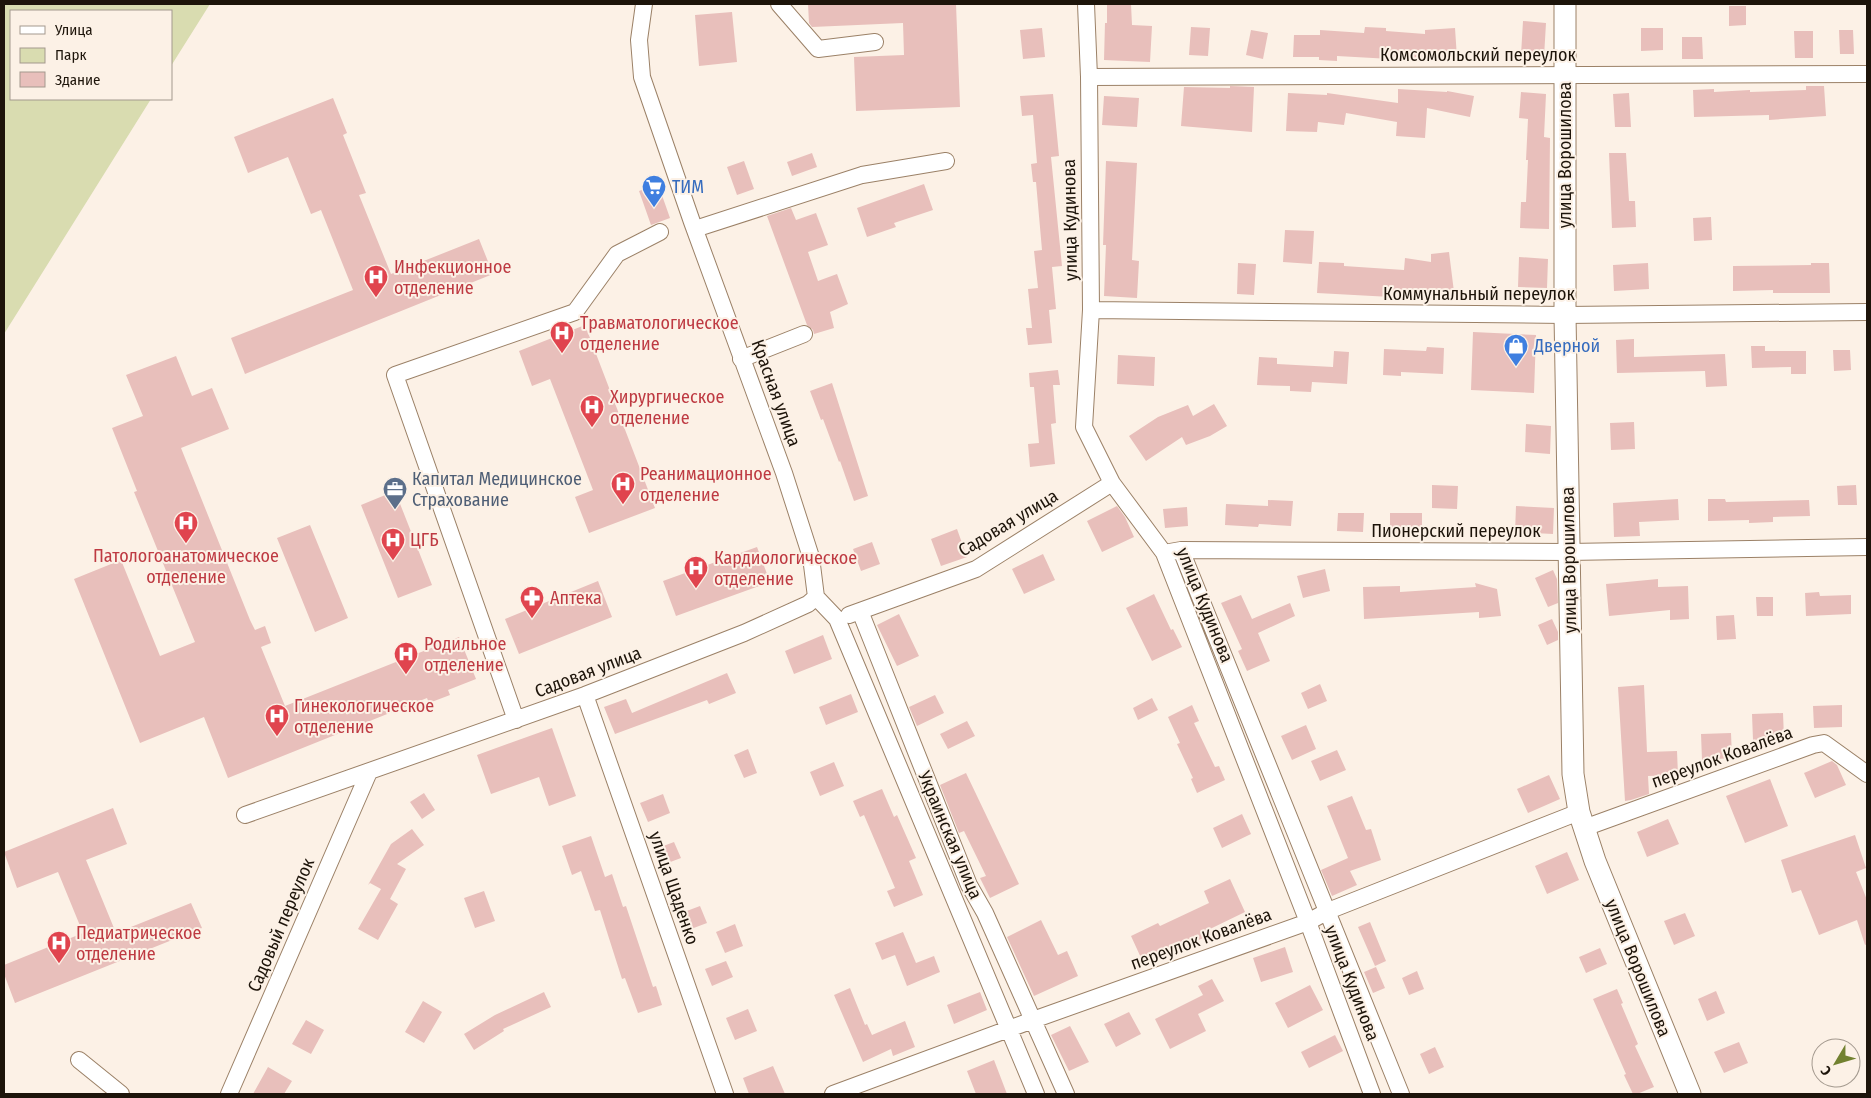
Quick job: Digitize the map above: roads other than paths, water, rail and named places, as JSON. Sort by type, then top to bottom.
[{"type":"main road","name":"улица Ворошилова","points":[[1565,4],[1565,315],[1573,774],[1581,820],[1617,916],[1690,1094]]},
{"type":"street","name":"Красная улица","points":[[644,4],[639,40],[642,77],[741,359],[784,473],[811,557],[816,598]]},
{"type":"street","points":[[779,4],[818,49],[874,42]]},
{"type":"street","name":"улица Кудинова","points":[[1086,4],[1089,77],[1091,310],[1084,427],[1112,483],[1164,554],[1308,922],[1372,1094]]},
{"type":"street","name":"Комсомольский переулок","points":[[1089,77],[1867,74]]},
{"type":"street","points":[[695,229],[862,175],[946,161]]},
{"type":"street","points":[[516,720],[395,374],[575,312],[617,254],[660,232]]},
{"type":"street","name":"Коммунальный переулок","points":[[1091,310],[1565,315],[1867,312]]},
{"type":"street","points":[[741,359],[804,334]]},
{"type":"street","name":"Садовая улица","points":[[837,619],[976,569],[1112,483]]},
{"type":"street","name":"Пионерский переулок","points":[[1164,554],[1181,550],[1568,552],[1867,547]]},
{"type":"street","name":"улица Кудинова","points":[[1181,550],[1401,1094]]},
{"type":"street","name":"Садовая улица","points":[[245,816],[585,695],[744,633],[801,607],[816,598]]},
{"type":"street","name":"Украинская улица","points":[[816,598],[837,619],[1036,1094]]},
{"type":"street","name":"Украинская улица","points":[[860,611],[969,885],[985,913],[1066,1094]]},
{"type":"street","name":"улица Щаденко","points":[[585,695],[725,1094]]},
{"type":"street","name":"переулок Ковалёва","points":[[833,1094],[1308,922],[1328,911],[1581,820],[1813,745],[1824,743],[1867,774]]},
{"type":"street","name":"Садовый переулок","points":[[229,1094],[369,772]]},
{"type":"street","points":[[80,1060],[121,1094]]},
{"type":"place","name":"ТИМ","points":[[654,208]]},
{"type":"place","name":"Инфекционное отделение","points":[[376,298]]},
{"type":"place","name":"Травматологическое отделение","points":[[562,354]]},
{"type":"place","name":"Дверной","points":[[1516,367]]},
{"type":"place","name":"Хирургическое отделение","points":[[592,428]]},
{"type":"place","name":"Реанимационное отделение","points":[[623,505]]},
{"type":"place","name":"Капитал Медицинское Страхование","points":[[395,510]]},
{"type":"place","name":"Патологоанатомическое отделение","points":[[186,544]]},
{"type":"place","name":"ЦГБ","points":[[393,561]]},
{"type":"place","name":"Кардиологическое отделение","points":[[696,589]]},
{"type":"place","name":"Аптека","points":[[532,619]]},
{"type":"place","name":"Родильное отделение","points":[[406,675]]},
{"type":"place","name":"Гинекологическое отделение","points":[[277,737]]},
{"type":"place","name":"Педиатрическое отделение","points":[[59,964]]}]
